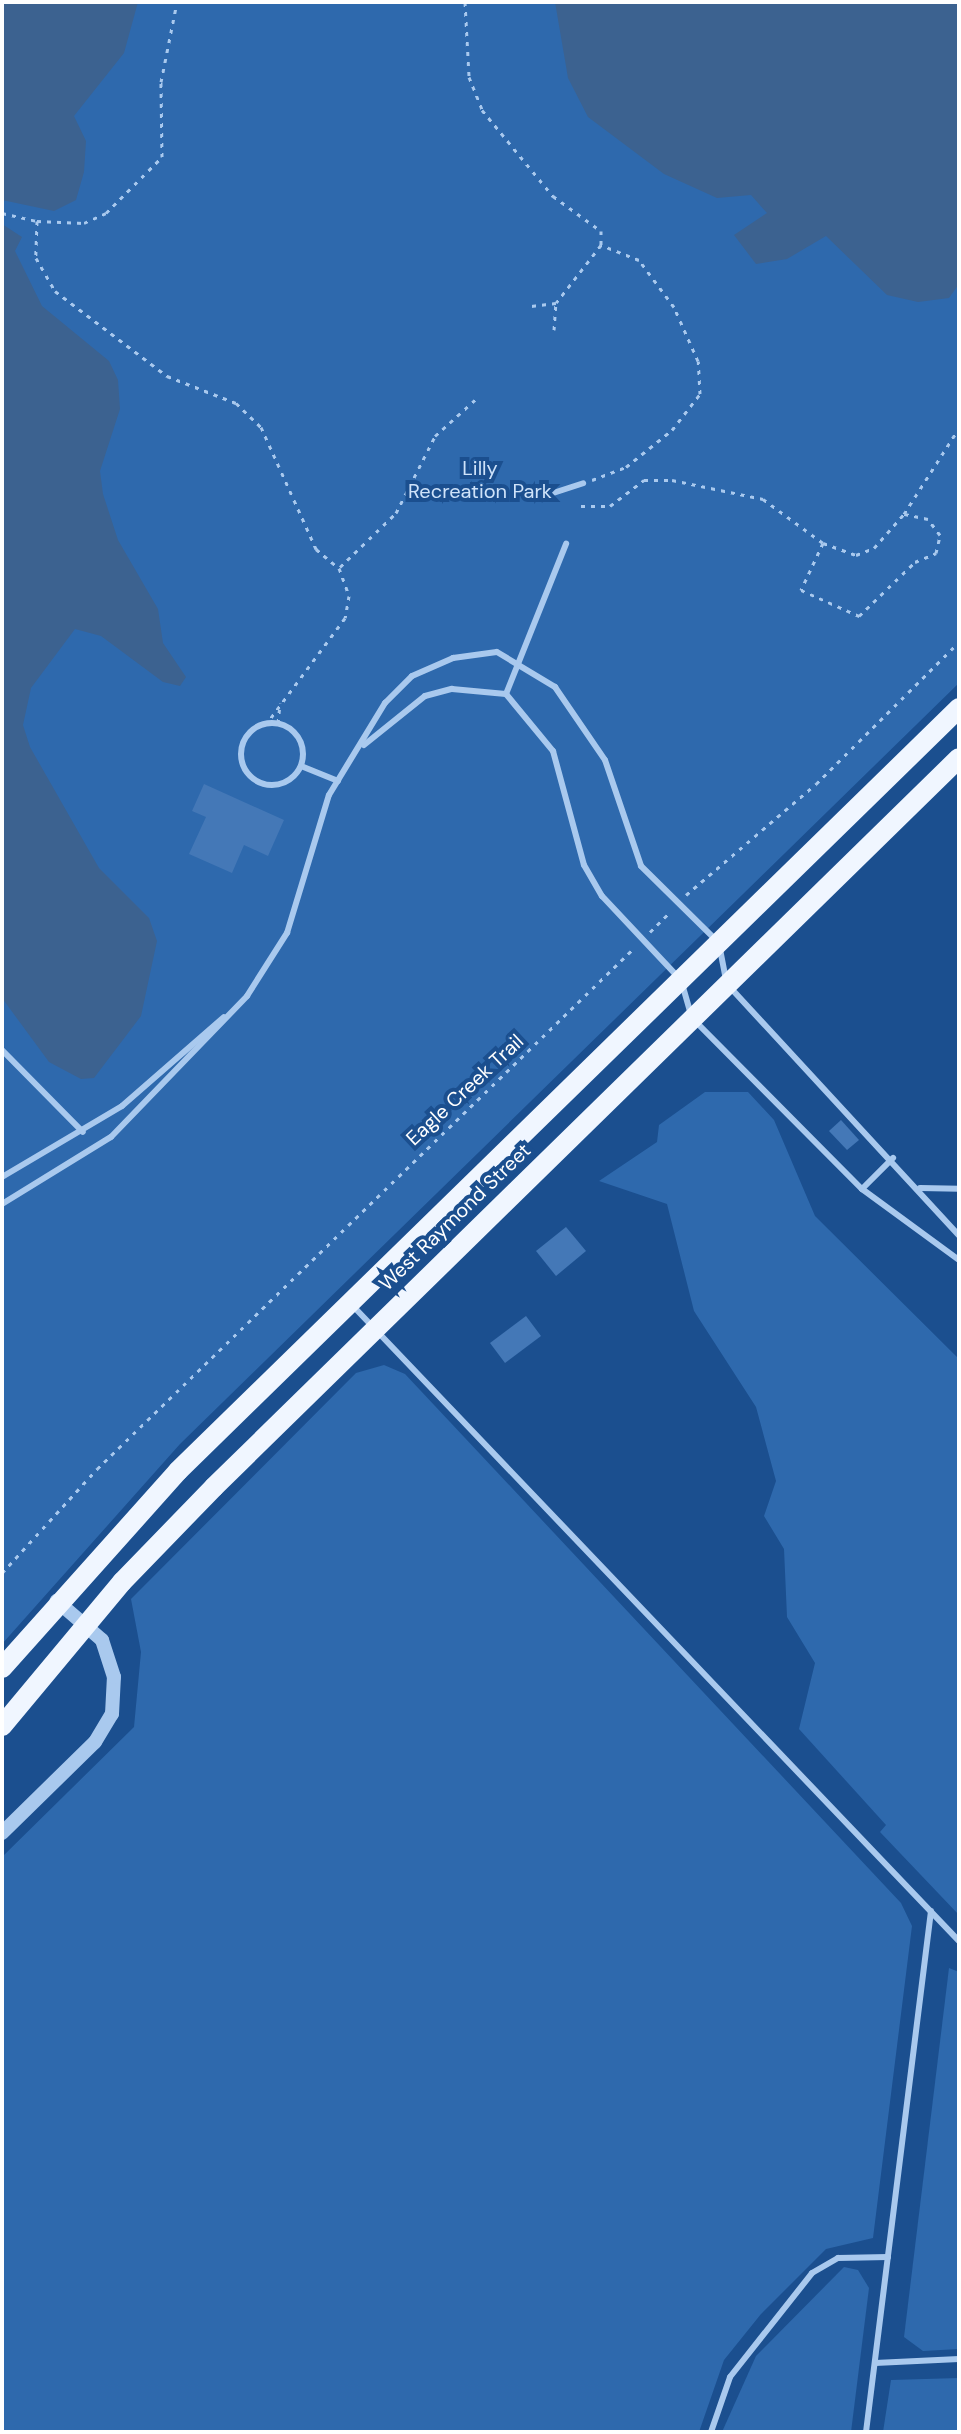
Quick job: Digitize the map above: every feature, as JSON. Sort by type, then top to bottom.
[{"type":"main road","name":"West Raymond Street","points":[[2,1668],[57,1601],[350,1302],[959,708]]},
{"type":"main road","name":"West Raymond Street","points":[[2,1726],[84,1624],[375,1329],[959,758]]},
{"type":"street","points":[[2,1833],[95,1742],[112,1714],[109,1655],[84,1624],[57,1601]]},
{"type":"lane","points":[[547,495],[583,483]]},
{"type":"lane","points":[[506,694],[523,662],[566,544]]},
{"type":"lane","points":[[2,1204],[111,1137],[247,996],[287,933],[338,781],[359,751],[385,703],[412,676],[453,658],[497,652],[523,662],[581,719],[605,760],[641,866],[719,943],[727,984],[893,1158],[959,1235]]},
{"type":"lane","points":[[359,751],[425,696],[452,689],[506,694],[553,751],[584,865],[642,939],[681,980],[692,1018],[862,1189],[959,1260]]},
{"type":"lane","points":[[267,723],[278,723],[297,734],[301,766],[278,785],[248,774],[242,747],[267,723]]},
{"type":"lane","points":[[301,766],[338,781]]},
{"type":"lane","points":[[2,1177],[83,1132],[247,996]]},
{"type":"lane","points":[[2,1050],[83,1132]]},
{"type":"lane","points":[[862,1189],[893,1158]]},
{"type":"lane","points":[[919,1188],[959,1189]]},
{"type":"lane","points":[[350,1302],[959,1941]]},
{"type":"lane","points":[[866,2432],[931,1911]]},
{"type":"lane","points":[[711,2432],[730,2377],[812,2273],[838,2258],[888,2257]]},
{"type":"lane","points":[[875,2363],[959,2359]]},
{"type":"path","points":[[2,213],[37,221],[84,223],[106,213],[162,157],[161,82],[177,2]]},
{"type":"path","points":[[465,2],[469,77],[482,110],[553,196],[601,231],[601,245],[556,303],[554,330]]},
{"type":"path","points":[[37,221],[36,258],[55,291],[167,376],[236,403],[261,427],[316,549],[339,568],[349,596],[345,618],[280,701],[267,723]]},
{"type":"path","points":[[583,483],[626,467],[672,430],[700,394],[698,361],[674,307],[639,260],[601,245]]},
{"type":"path","points":[[531,306],[556,303]]},
{"type":"path","points":[[339,568],[396,513],[435,436],[476,399]]},
{"type":"path","points":[[581,506],[610,506],[644,480],[672,480],[763,499],[823,543],[856,555],[874,548],[904,514],[959,428]]},
{"type":"path","points":[[823,543],[801,590],[859,616],[905,570],[936,553],[940,535],[928,519],[904,514]]},
{"type":"path","name":"Eagle Creek Trail","points":[[2,1573],[97,1469],[679,904],[697,880],[816,784],[959,642]]},
{"type":"path","points":[[278,723],[280,701]]},
{"type":"green space","name":"Lilly Recreation Park","points":[[2,2],[959,2],[959,683],[180,1444],[2,1644]]},
{"type":"green space","points":[[705,1092],[748,1092],[774,1120],[815,1216],[959,1359],[959,1915],[880,1832],[886,1825],[799,1729],[815,1663],[787,1617],[784,1549],[764,1516],[776,1481],[756,1407],[694,1311],[667,1204],[599,1181],[657,1142],[659,1125]]},
{"type":"green space","points":[[384,1365],[405,1374],[901,1903],[912,1926],[873,2238],[826,2249],[761,2314],[724,2360],[699,2432],[2,2432],[2,1857],[134,1727],[141,1652],[131,1599],[356,1373]]},
{"type":"green space","points":[[949,1968],[959,1972],[959,2349],[923,2351],[904,2337]]},
{"type":"green space","points":[[844,2267],[858,2270],[869,2288],[851,2432],[722,2432],[756,2356]]},
{"type":"green space","points":[[959,2378],[959,2432],[883,2432],[891,2380]]},
{"type":"shaded area","points":[[2,2],[138,2],[124,53],[74,116],[86,141],[84,172],[76,200],[54,211],[2,200]]},
{"type":"shaded area","points":[[555,2],[959,2],[959,284],[949,298],[918,302],[887,295],[826,236],[787,259],[756,264],[734,235],[767,213],[751,195],[717,198],[664,174],[588,117],[568,78]]},
{"type":"shaded area","points":[[2,224],[22,237],[15,251],[42,306],[109,361],[118,380],[120,409],[100,471],[103,494],[118,540],[158,609],[163,643],[186,677],[180,686],[163,682],[101,636],[75,629],[31,688],[23,725],[30,747],[99,868],[149,918],[157,941],[141,1016],[94,1078],[81,1079],[49,1062],[2,998]]},
{"type":"building","points":[[204,784],[284,820],[268,856],[244,845],[232,873],[189,854],[206,817],[192,811]]},
{"type":"building","points":[[841,1120],[859,1140],[847,1150],[829,1131]]},
{"type":"building","points":[[566,1227],[586,1251],[556,1276],[536,1251]]},
{"type":"building","points":[[526,1316],[541,1336],[505,1363],[490,1343]]}]
